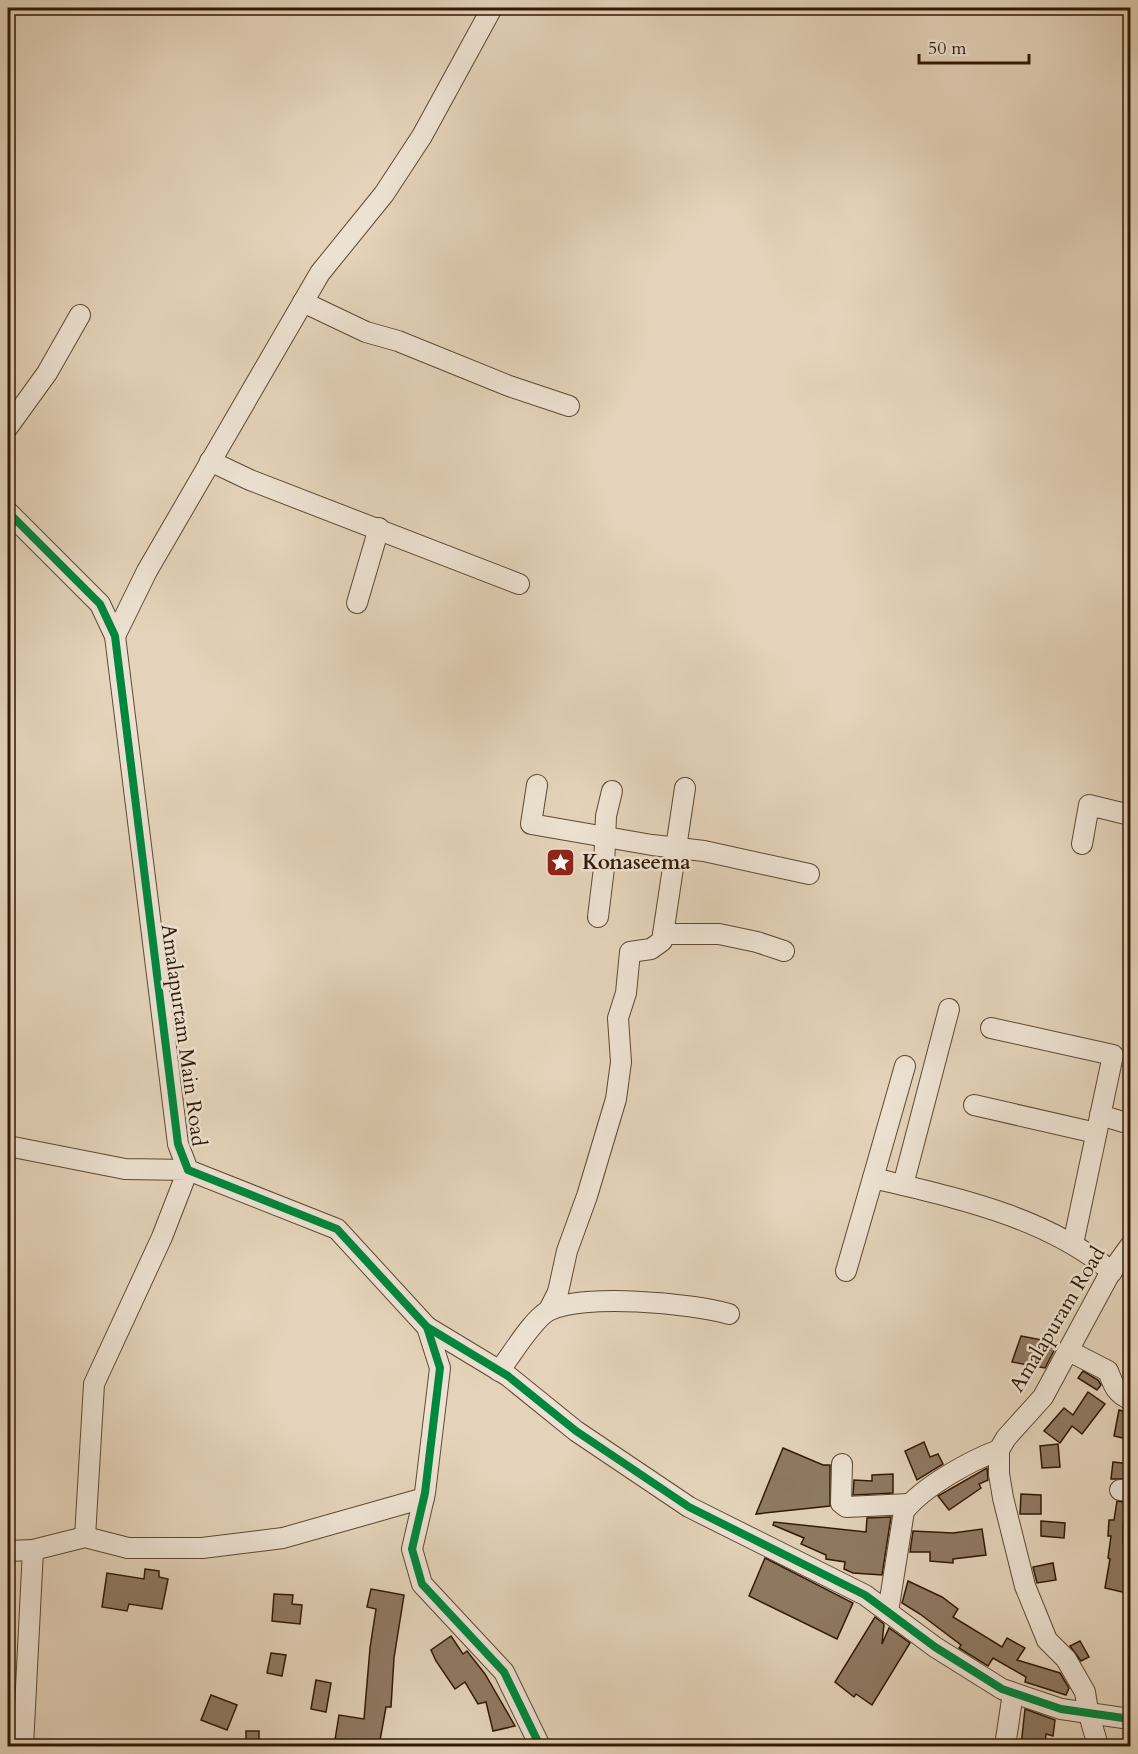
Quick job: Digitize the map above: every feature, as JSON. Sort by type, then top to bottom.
[{"type":"street","points":[[115,636],[147,571],[320,273],[384,194],[422,136],[492,8]]},
{"type":"street","points":[[303,302],[366,332],[398,341],[509,386],[569,406]]},
{"type":"street","points":[[8,427],[47,374],[80,315]]},
{"type":"street","points":[[210,461],[272,489],[379,528],[464,565],[519,584]]},
{"type":"street","name":"Amalapurtam Main Road","points":[[8,512],[100,604],[115,636],[178,1144],[188,1170],[337,1229],[427,1327],[440,1368],[424,1498],[412,1549],[423,1584],[504,1672],[540,1746]]},
{"type":"street","points":[[357,603],[379,528]]},
{"type":"street","points":[[537,785],[531,824],[676,849],[704,851],[809,874]]},
{"type":"street","points":[[549,1310],[558,1292],[567,1251],[587,1196],[616,1099],[621,1062],[618,1018],[626,993],[630,952],[651,949],[662,941],[685,788]]},
{"type":"street","points":[[598,917],[604,877],[607,804],[612,791]]},
{"type":"street","points":[[1082,844],[1089,805],[1131,815]]},
{"type":"street","points":[[663,934],[719,934],[757,942],[784,951]]},
{"type":"street","points":[[903,1185],[949,1009]]},
{"type":"street","points":[[991,1028],[1113,1055],[1073,1244]]},
{"type":"street","points":[[846,1271],[905,1066]]},
{"type":"street","points":[[974,1105],[1098,1124],[1131,1124]]},
{"type":"street","points":[[8,1146],[125,1169],[188,1170],[162,1237],[94,1384],[85,1537]]},
{"type":"street","points":[[873,1178],[1022,1219],[1085,1250],[1112,1272]]},
{"type":"street","name":"Amalapuram Road","points":[[999,1450],[1006,1438],[1044,1397],[1112,1272],[1131,1246]]},
{"type":"street","points":[[499,1371],[541,1316],[549,1310],[585,1302],[633,1302],[684,1304],[729,1314]]},
{"type":"street","points":[[427,1327],[499,1371],[576,1431],[689,1507],[865,1594],[935,1647],[1002,1689],[1061,1709],[1088,1711],[1131,1719]]},
{"type":"street","points":[[1069,1351],[1108,1371],[1121,1396],[1131,1399]]},
{"type":"street","points":[[888,1612],[904,1511],[914,1498],[982,1456],[999,1450],[999,1474],[1007,1520],[1025,1586],[1047,1640],[1066,1659],[1085,1692],[1098,1746]]},
{"type":"street","points":[[842,1464],[841,1503],[846,1507],[909,1504]]},
{"type":"street","points":[[8,1551],[33,1550],[85,1537],[128,1548],[202,1548],[283,1538],[424,1498]]},
{"type":"street","points":[[23,1746],[33,1550]]},
{"type":"street","points":[[1005,1746],[1013,1693]]},
{"type":"building","points":[[1021,1336],[1058,1343],[1045,1368],[1012,1362]]},
{"type":"building","points":[[1083,1371],[1098,1380],[1101,1385],[1097,1390],[1078,1378]]},
{"type":"building","points":[[1088,1392],[1105,1404],[1082,1434],[1072,1426],[1060,1443],[1044,1431],[1064,1408],[1073,1415]]},
{"type":"building","points":[[1119,1410],[1131,1413],[1131,1440],[1114,1436]]},
{"type":"building","points":[[924,1442],[930,1457],[938,1454],[943,1464],[917,1480],[905,1451]]},
{"type":"building","points":[[1058,1444],[1060,1467],[1042,1468],[1040,1446]]},
{"type":"building","points":[[783,1448],[823,1465],[830,1465],[830,1506],[756,1514]]},
{"type":"building","points":[[1113,1462],[1131,1464],[1131,1479],[1111,1479]]},
{"type":"building","points":[[987,1468],[988,1480],[979,1484],[981,1488],[949,1510],[938,1496]]},
{"type":"building","points":[[893,1474],[893,1493],[853,1495],[854,1480],[872,1481],[872,1475]]},
{"type":"building","points":[[1021,1494],[1041,1495],[1041,1514],[1020,1514]]},
{"type":"building","points":[[1117,1501],[1131,1503],[1131,1523],[1123,1522],[1123,1544],[1131,1545],[1131,1594],[1105,1588],[1110,1559],[1108,1558],[1111,1536],[1108,1536],[1109,1520],[1114,1520]]},
{"type":"building","points":[[891,1517],[882,1575],[853,1573],[844,1569],[845,1562],[826,1559],[826,1555],[801,1544],[804,1538],[773,1525],[774,1522],[866,1532],[867,1518]]},
{"type":"building","points":[[1041,1521],[1065,1523],[1064,1538],[1041,1536]]},
{"type":"building","points":[[982,1529],[986,1555],[953,1559],[953,1563],[930,1561],[930,1552],[910,1552],[913,1531],[953,1533]]},
{"type":"building","points":[[765,1558],[853,1603],[837,1639],[749,1596]]},
{"type":"building","points":[[1053,1563],[1056,1580],[1037,1583],[1033,1567]]},
{"type":"building","points":[[145,1569],[159,1571],[159,1577],[168,1579],[162,1609],[129,1604],[127,1611],[102,1607],[107,1573],[144,1579]]},
{"type":"building","points":[[908,1581],[942,1597],[958,1609],[953,1617],[1002,1647],[1007,1638],[1025,1648],[1017,1660],[1060,1673],[1069,1688],[1066,1695],[1025,1682],[1026,1677],[993,1658],[988,1666],[959,1648],[961,1645],[902,1603]]},
{"type":"building","points":[[371,1589],[404,1595],[394,1658],[391,1707],[386,1707],[379,1746],[334,1746],[339,1715],[364,1719],[376,1609],[367,1607]]},
{"type":"building","points":[[274,1594],[293,1595],[292,1604],[302,1605],[300,1624],[272,1621]]},
{"type":"building","points":[[875,1617],[884,1624],[882,1644],[889,1628],[910,1643],[872,1705],[856,1694],[854,1697],[835,1682]]},
{"type":"building","points":[[451,1636],[463,1654],[467,1651],[485,1674],[515,1726],[493,1731],[486,1702],[478,1704],[465,1682],[455,1689],[431,1650]]},
{"type":"building","points":[[1080,1641],[1089,1657],[1081,1661],[1070,1646]]},
{"type":"building","points":[[271,1653],[286,1655],[282,1676],[267,1673]]},
{"type":"building","points":[[316,1680],[331,1683],[326,1712],[311,1709]]},
{"type":"building","points":[[211,1695],[237,1705],[227,1730],[201,1720]]},
{"type":"building","points":[[1025,1709],[1055,1720],[1053,1736],[1046,1734],[1045,1746],[1021,1746]]},
{"type":"building","points":[[246,1731],[259,1731],[259,1746],[246,1746]]},
{"type":"cycle path","points":[[8,512],[100,604],[115,636],[178,1144],[188,1170],[337,1229],[427,1327],[440,1368],[425,1493],[412,1549],[422,1584],[504,1672],[540,1746]]},
{"type":"cycle path","points":[[427,1327],[508,1376],[576,1431],[689,1507],[865,1595],[935,1647],[1002,1689],[1061,1709],[1130,1719]]},
{"type":"place","name":"Konaseema","points":[[561,862]]}]
